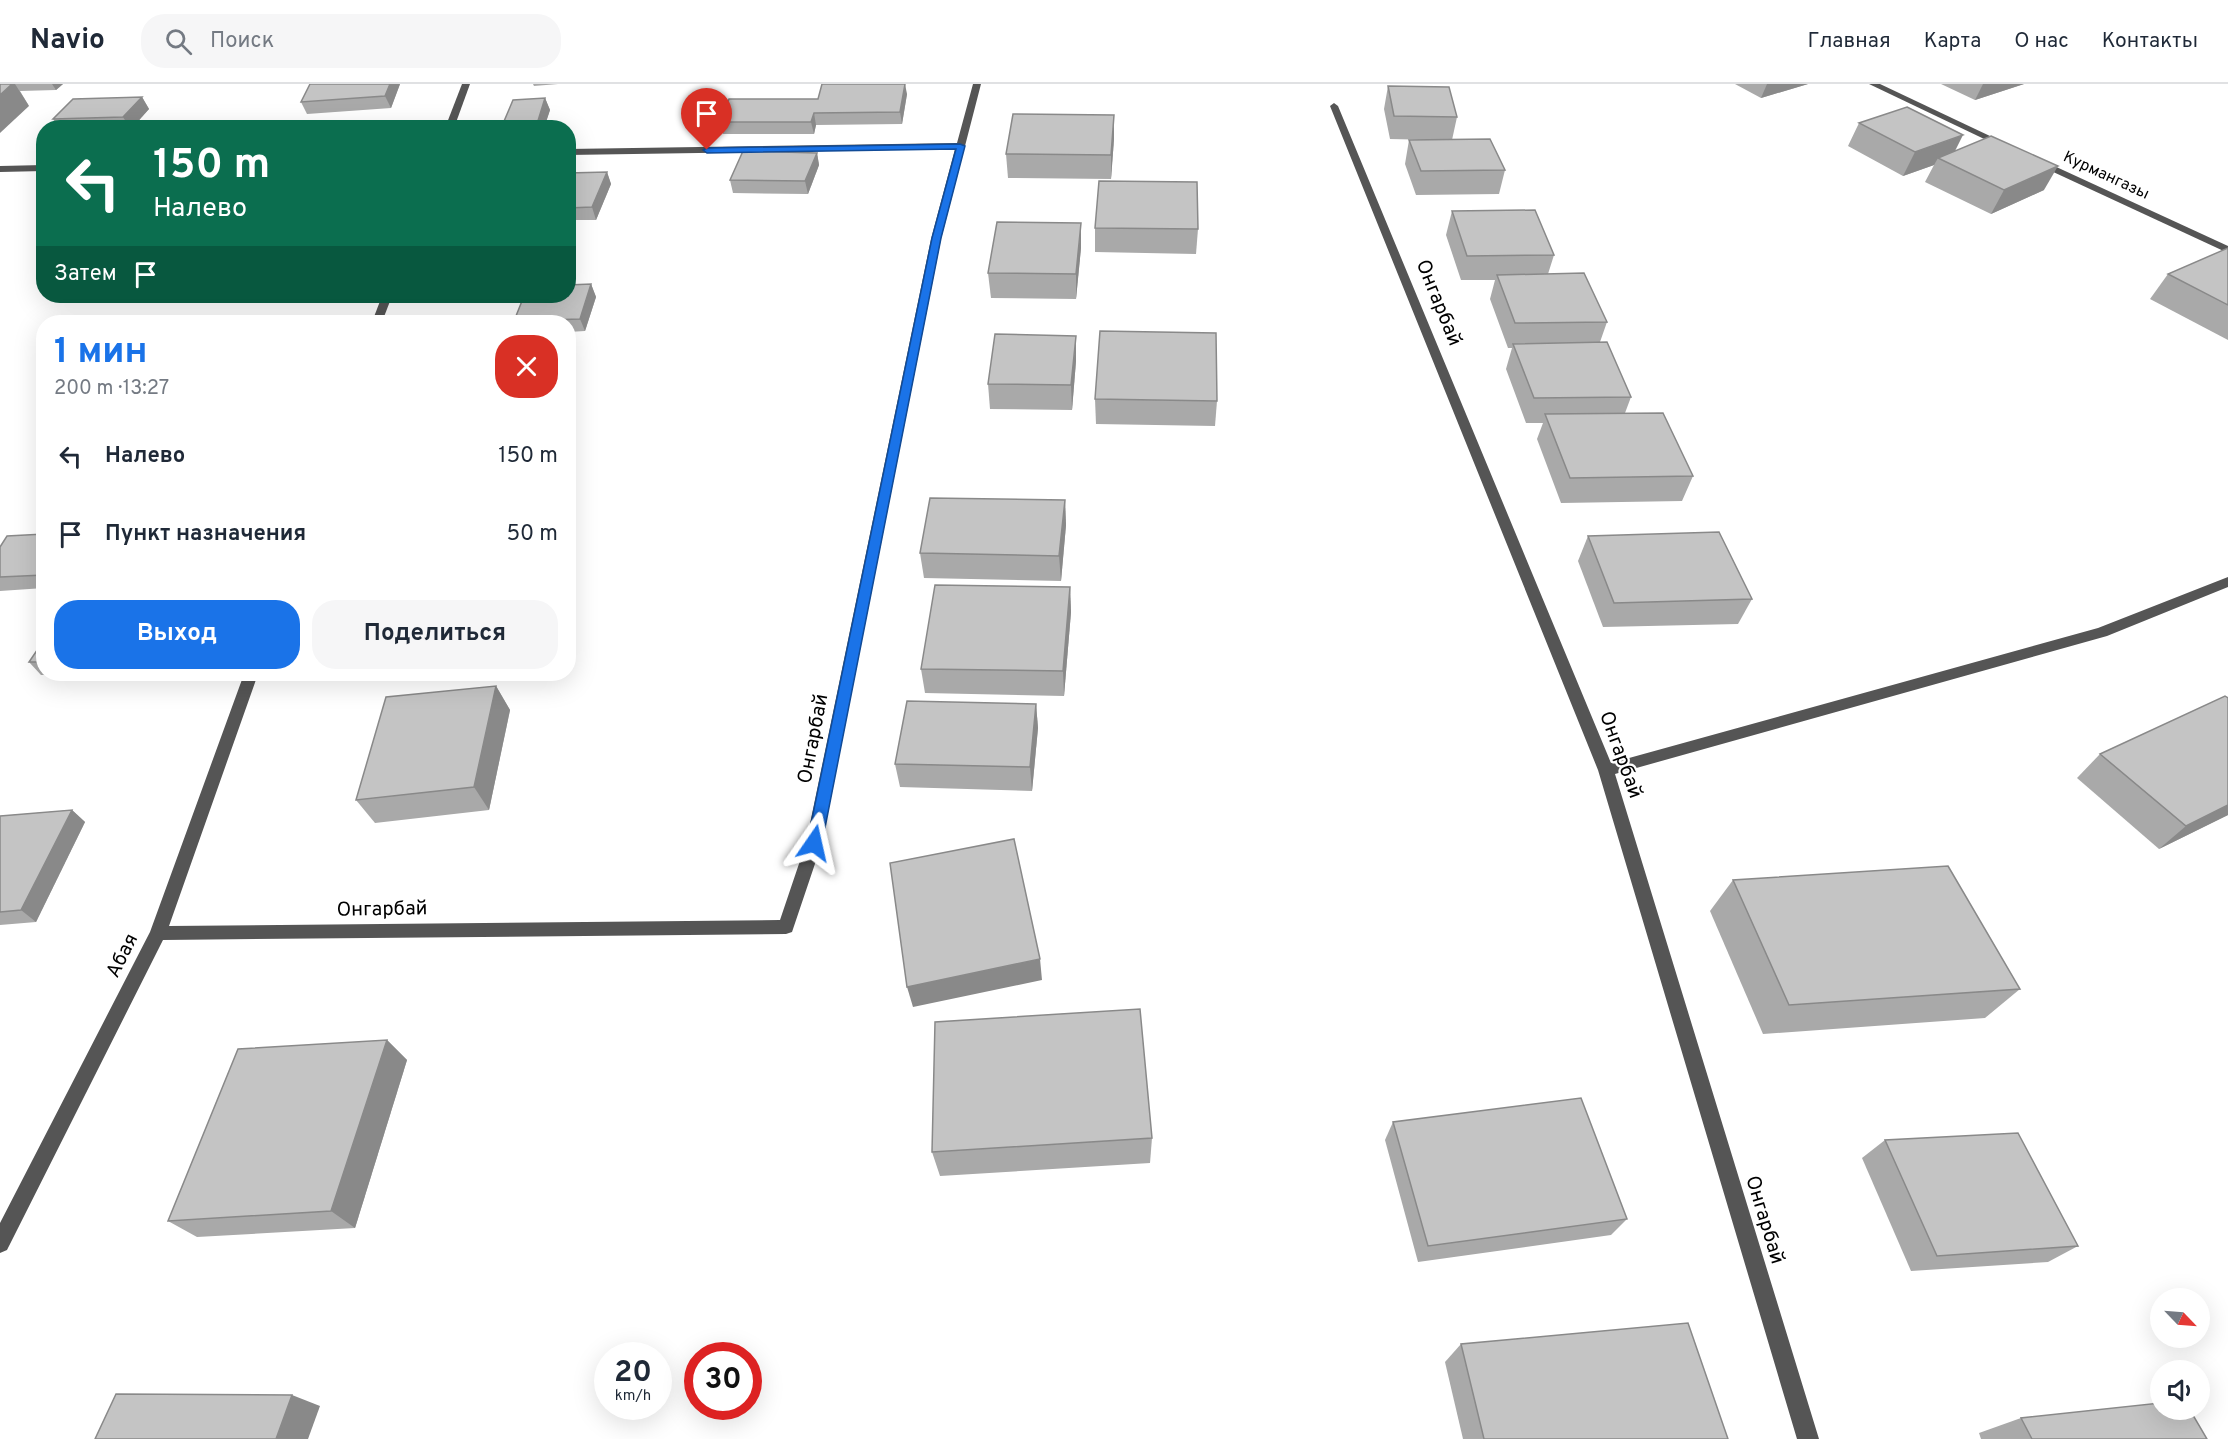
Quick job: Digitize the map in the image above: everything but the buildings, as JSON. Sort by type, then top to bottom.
[{"type":"street","points":[[452,120],[466,84]]},
{"type":"street","name":"Онгарбай","points":[[158,933],[786,927],[814,843],[936,238],[977,84]]},
{"type":"street","points":[[1873,84],[2013,149]]},
{"type":"street","name":"Онгарбай","points":[[1334,106],[1606,770],[1808,1439]]},
{"type":"street","points":[[576,152],[960,146]]},
{"type":"street","name":"Курмангазы","points":[[2034,160],[2228,250]]},
{"type":"street","points":[[0,169],[36,168]]},
{"type":"street","points":[[1606,770],[2102,632],[2228,582]]},
{"type":"street","name":"Абая","points":[[0,1243],[158,933],[248,681]]},
{"type":"route","points":[[707,150],[960,146],[936,238],[814,843]]}]
